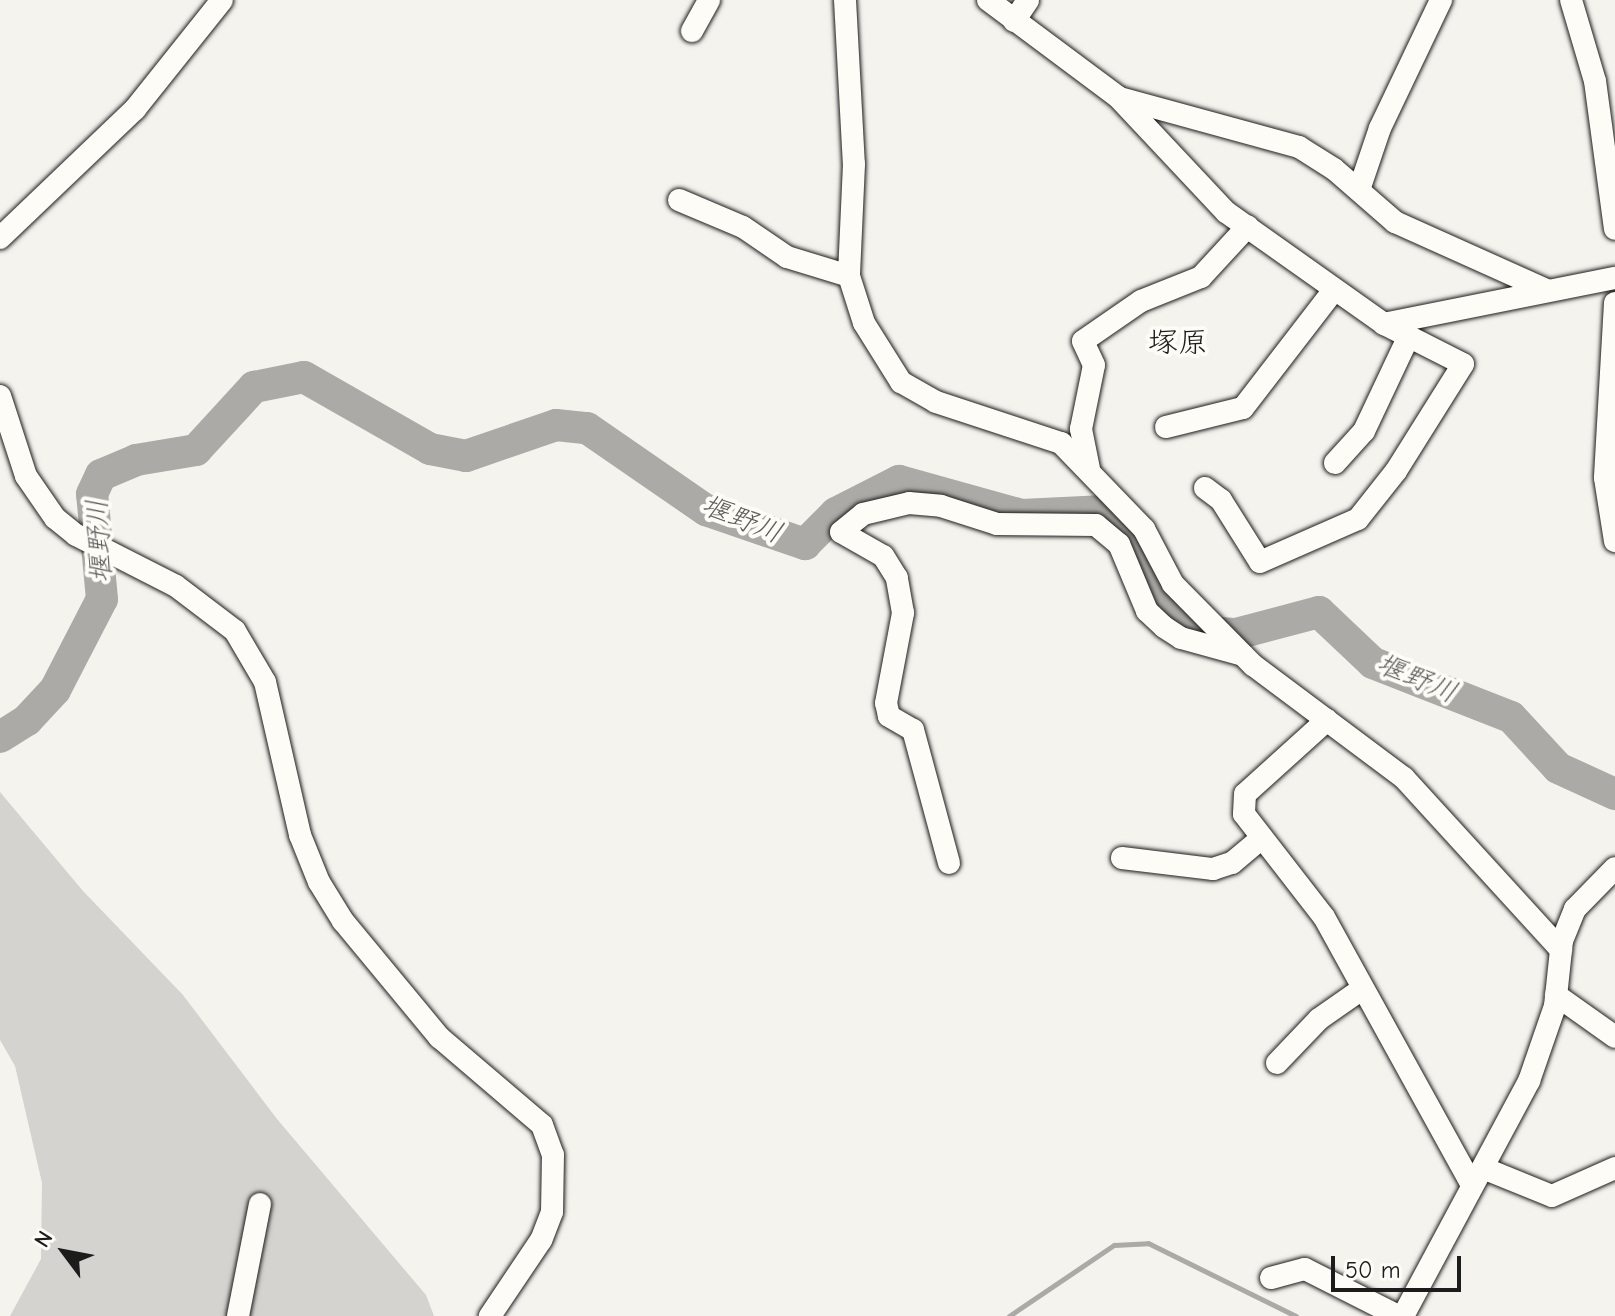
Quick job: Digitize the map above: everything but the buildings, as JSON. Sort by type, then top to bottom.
[{"type":"street","points":[[0,238],[135,109],[222,0]]},
{"type":"street","points":[[692,31],[709,0]]},
{"type":"street","points":[[845,0],[854,164],[849,276],[864,323],[901,382],[936,402],[1061,443],[1144,529],[1161,567],[1173,584],[1241,652],[1404,778],[1561,950]]},
{"type":"street","points":[[988,0],[1118,97],[1226,212],[1384,324],[1463,364],[1396,471],[1358,519],[1260,562],[1221,500],[1205,488]]},
{"type":"street","points":[[1014,21],[1028,0]]},
{"type":"street","points":[[1359,190],[1380,128],[1441,0]]},
{"type":"street","points":[[1571,0],[1595,81],[1615,229]]},
{"type":"street","points":[[1118,97],[1299,147],[1359,190],[1395,222],[1546,290]]},
{"type":"street","points":[[679,200],[743,227],[787,257],[849,276]]},
{"type":"street","points":[[1089,469],[1081,429],[1094,365],[1083,341],[1141,301],[1201,277],[1248,226]]},
{"type":"street","points":[[1384,324],[1615,278]]},
{"type":"street","points":[[1166,427],[1243,408],[1334,290]]},
{"type":"street","points":[[1615,303],[1605,478],[1615,541]]},
{"type":"street","points":[[1335,463],[1364,431],[1409,336]]},
{"type":"street","points":[[0,396],[26,476],[55,518],[110,555],[176,586],[235,631],[265,682],[300,835],[319,882],[343,921],[439,1037],[542,1125],[553,1155],[552,1212],[541,1240],[490,1316]]},
{"type":"street","points":[[949,863],[913,730],[889,716],[886,703],[903,613],[897,578],[883,556],[841,532],[863,514],[909,503],[941,506],[997,524],[1096,525],[1119,544],[1148,608],[1181,638],[1241,652]]},
{"type":"street","points":[[1148,608],[1161,567]]},
{"type":"street","points":[[1327,720],[1245,794],[1244,814],[1324,917],[1362,989],[1478,1176],[1552,1196],[1615,1168]]},
{"type":"street","points":[[1122,858],[1213,869],[1232,863],[1262,838]]},
{"type":"street","points":[[1271,1278],[1305,1269],[1400,1316],[1529,1081],[1556,995],[1561,950],[1575,909],[1615,868]]},
{"type":"street","points":[[1277,1063],[1319,1019],[1362,989]]},
{"type":"street","points":[[1556,995],[1615,1037]]},
{"type":"street","points":[[238,1316],[260,1204]]},
{"type":"shaded area","points":[[0,792],[83,891],[183,995],[277,1119],[426,1295],[434,1316],[10,1316],[41,1259],[42,1183],[15,1066],[0,1040]]},
{"type":"waterway","name":"堰野川","points":[[0,737],[27,720],[55,690],[102,599],[92,494],[101,475],[136,460],[196,450],[254,387],[304,377],[430,449],[466,456],[556,425],[587,428],[706,510],[805,544],[836,513],[899,481],[1022,515],[1105,511],[1125,528],[1165,609],[1198,631],[1236,634],[1319,612],[1373,663],[1511,717],[1558,768],[1615,794]]},
{"type":"waterway","points":[[1009,1316],[1114,1245],[1148,1243],[1296,1316]]},
{"type":"district","name":"塚原","points":[[1178,343]]}]
